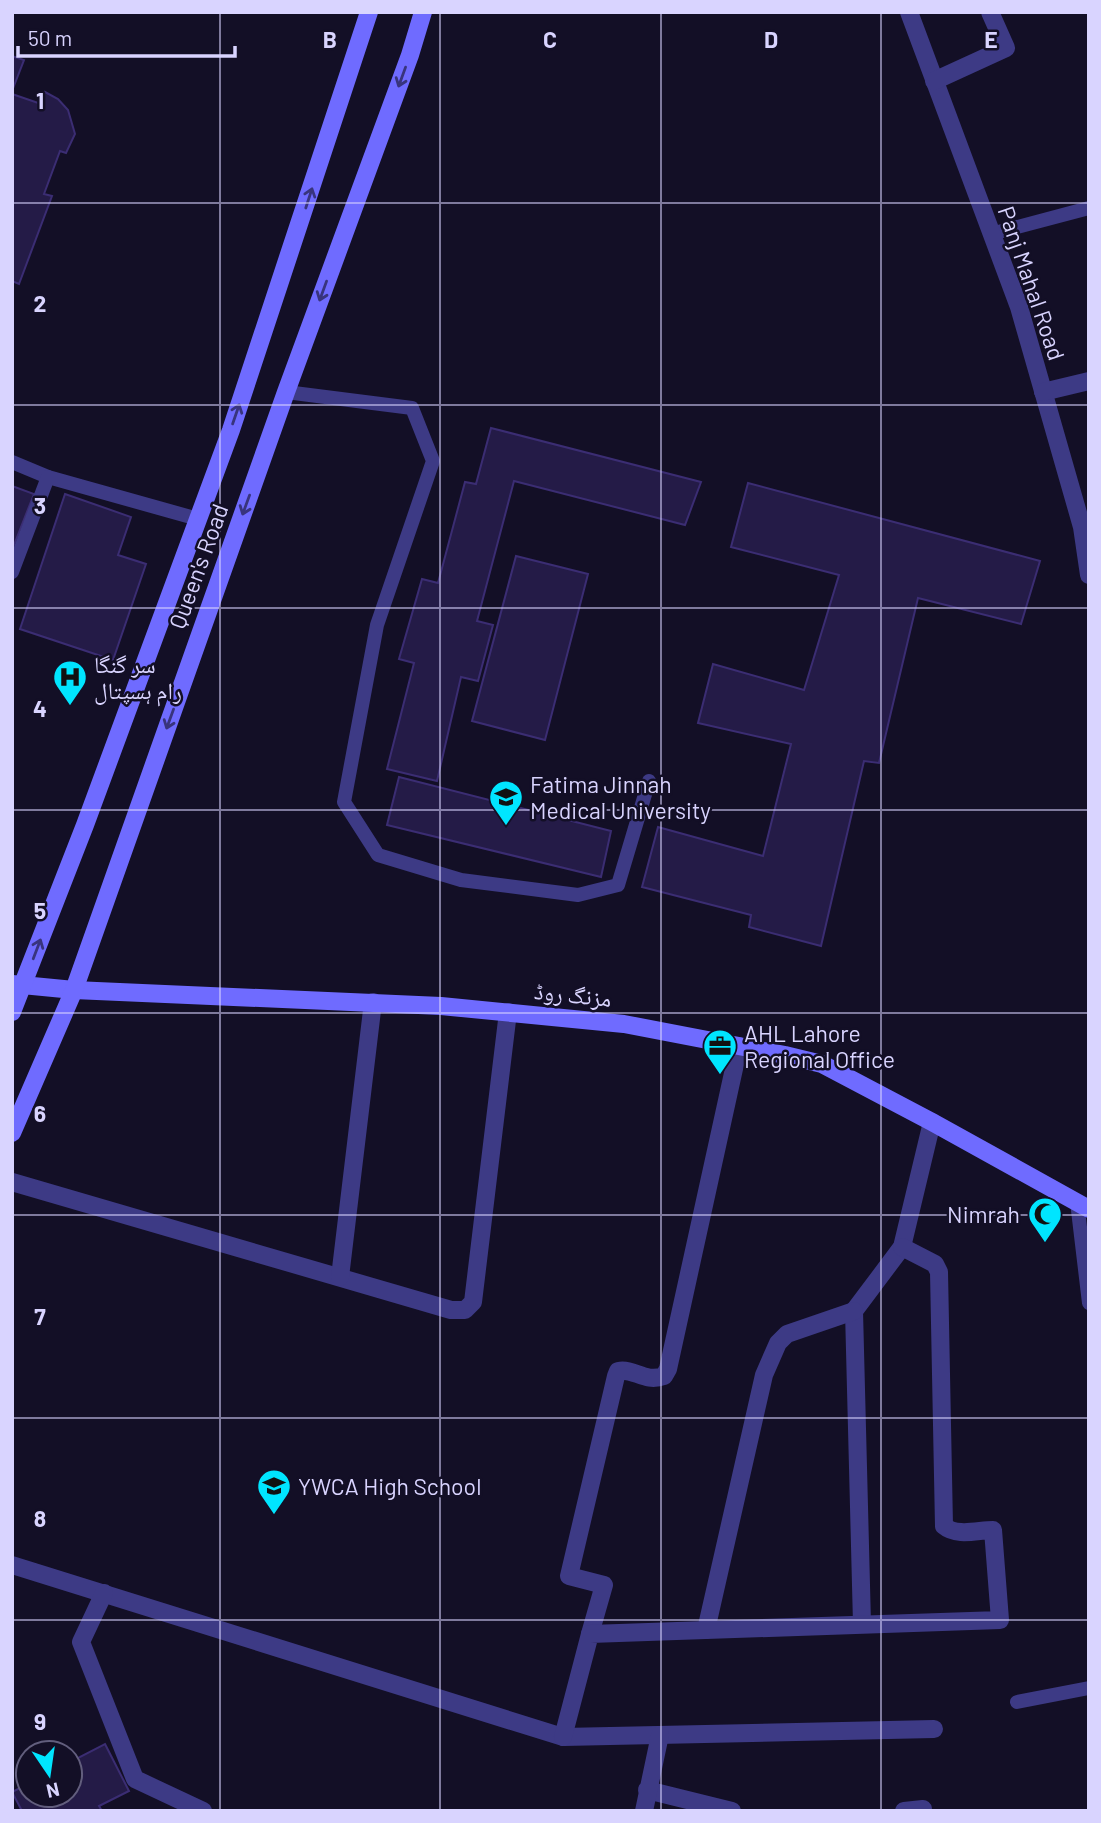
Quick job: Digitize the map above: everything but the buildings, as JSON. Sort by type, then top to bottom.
[{"type":"main road","name":"Queen's Road","points":[[12,1012],[18,984],[198,519],[258,352],[369,12]]},
{"type":"main road","name":"Queen's Road","points":[[12,1133],[74,990],[286,392],[410,55],[423,12]]},
{"type":"main road","name":"مزنگ روڈ","points":[[18,984],[74,990],[373,1002],[508,1012],[624,1024],[739,1046],[822,1064],[1083,1206]]},
{"type":"street","name":"Panj Mahal Road","points":[[909,12],[1018,307],[1082,527],[1089,575]]},
{"type":"street","points":[[934,81],[1006,48],[996,14]]},
{"type":"street","points":[[1043,392],[1089,381]]},
{"type":"street","points":[[340,1277],[373,1002]]},
{"type":"street","points":[[12,1182],[451,1310],[465,1310],[473,1302],[508,1012]]},
{"type":"street","points":[[563,1737],[604,1585],[569,1576],[616,1376],[618,1371],[624,1370],[642,1378],[657,1379],[664,1376],[668,1369],[739,1046]]},
{"type":"street","points":[[705,1630],[764,1375],[778,1343],[788,1334],[854,1311],[902,1247],[932,1122]]},
{"type":"street","points":[[590,1634],[1000,1620],[993,1530],[957,1532],[944,1526],[939,1272],[935,1264],[902,1247]]},
{"type":"street","points":[[854,1311],[862,1624]]},
{"type":"street","points":[[12,1564],[563,1737],[934,1729]]},
{"type":"street","points":[[104,1593],[81,1642],[135,1779],[203,1811]]},
{"type":"street","points":[[644,1811],[660,1735]]},
{"type":"street","points":[[647,1790],[732,1811]]},
{"type":"street","points":[[904,1811],[923,1809]]},
{"type":"lane","points":[[991,234],[1089,208]]},
{"type":"lane","points":[[286,392],[412,408],[433,461],[377,625],[344,802],[378,855],[461,880],[578,895],[618,885],[649,780]]},
{"type":"lane","points":[[12,462],[48,477],[198,519]]},
{"type":"lane","points":[[12,572],[48,477]]},
{"type":"lane","points":[[1083,1206],[1089,1303]]},
{"type":"lane","points":[[1017,1702],[1089,1688]]},
{"type":"place","name":"سر گنگا رام ہسپتال","points":[[70,707]]},
{"type":"place","name":"Fatima Jinnah Medical University","points":[[506,827]]},
{"type":"place","name":"AHL Lahore Regional Office","points":[[720,1076]]},
{"type":"place","name":"Nimrah","points":[[1045,1244]]},
{"type":"place","name":"YWCA High School","points":[[274,1516]]}]
